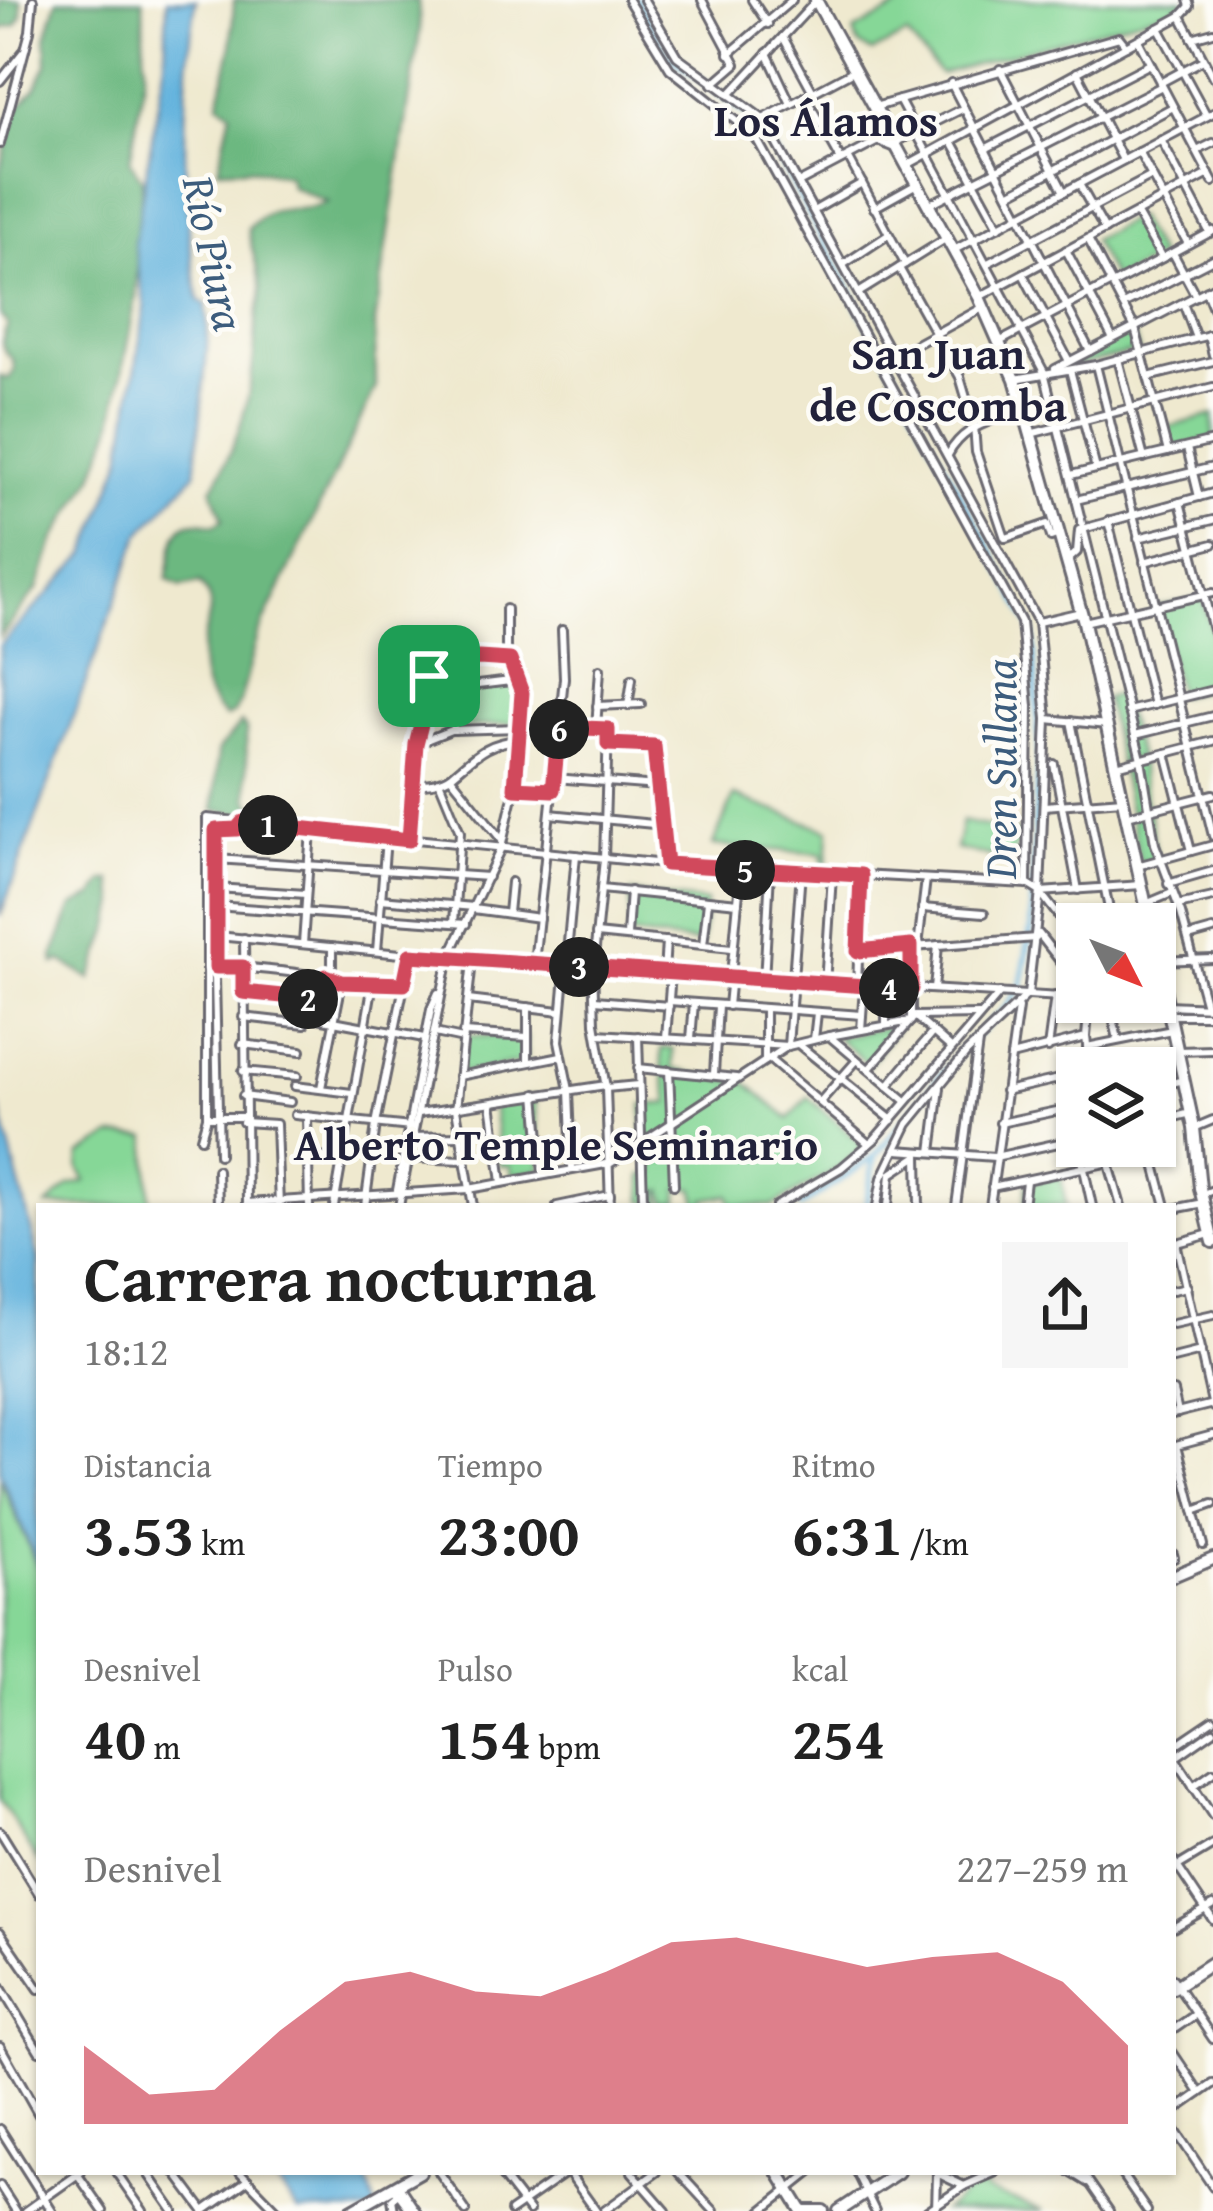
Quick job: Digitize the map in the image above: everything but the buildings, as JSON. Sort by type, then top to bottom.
[{"type":"main road","points":[[817,0],[982,302],[1016,379],[1082,617],[1145,903]]},
{"type":"main road","points":[[1171,1023],[1204,1156],[1212,1236]]},
{"type":"main road","points":[[1176,1570],[1210,1552]]},
{"type":"main road","points":[[1176,1983],[1213,1961]]},
{"type":"main road","points":[[780,2175],[804,2210],[823,2211]]},
{"type":"main road","points":[[839,2211],[894,2175]]},
{"type":"main road","points":[[341,2211],[392,2182]]},
{"type":"main road","points":[[351,2211],[392,2182]]},
{"type":"street","points":[[0,144],[25,50],[32,0]]},
{"type":"street","points":[[628,0],[670,69],[754,136],[1021,622],[1029,706],[1027,884]]},
{"type":"street","points":[[644,0],[677,56],[764,119],[893,357],[1001,539],[1038,622],[1047,718],[1036,936],[1026,994],[979,1040],[908,1124],[882,1178],[878,1203]]},
{"type":"street","points":[[702,0],[736,64],[713,84]]},
{"type":"street","points":[[752,0],[768,24]]},
{"type":"street","points":[[729,54],[792,0]]},
{"type":"street","points":[[729,95],[817,0]]},
{"type":"street","points":[[906,166],[1181,16],[1189,0]]},
{"type":"street","points":[[1181,16],[1213,77]]},
{"type":"street","points":[[860,292],[902,266],[951,244],[976,239],[1210,114],[1159,28]]},
{"type":"street","points":[[1192,38],[1213,32]]},
{"type":"street","points":[[783,37],[959,377],[1001,539]]},
{"type":"street","points":[[878,141],[876,110],[899,100],[1118,37],[1126,46]]},
{"type":"street","points":[[893,357],[936,334],[999,286],[1211,175],[1138,40]]},
{"type":"street","points":[[0,81],[25,50]]},
{"type":"street","points":[[766,53],[791,104]]},
{"type":"street","points":[[928,205],[1101,118],[1203,60]]},
{"type":"street","points":[[986,149],[1150,64]]},
{"type":"street","points":[[1000,69],[1064,192]]},
{"type":"street","points":[[764,119],[855,70]]},
{"type":"street","points":[[1077,72],[1124,160]]},
{"type":"street","points":[[951,82],[1090,351]]},
{"type":"street","points":[[899,100],[1048,372],[1069,476],[1141,758],[1160,860],[1211,1009],[1176,1010]]},
{"type":"street","points":[[1009,194],[1173,106]]},
{"type":"street","points":[[800,182],[878,141],[896,147],[964,108]]},
{"type":"street","points":[[1000,341],[1212,232],[1161,140]]},
{"type":"street","points":[[952,141],[998,226]]},
{"type":"street","points":[[1197,152],[1213,143]]},
{"type":"street","points":[[1139,152],[1189,244]]},
{"type":"street","points":[[988,262],[1152,176]]},
{"type":"street","points":[[814,210],[862,183]]},
{"type":"street","points":[[874,208],[917,184]]},
{"type":"street","points":[[1079,184],[1105,230]]},
{"type":"street","points":[[1137,213],[1162,258]]},
{"type":"street","points":[[844,264],[889,235]]},
{"type":"street","points":[[1088,239],[1135,328],[1168,452]]},
{"type":"street","points":[[1066,250],[1113,339]]},
{"type":"street","points":[[1173,253],[1196,296]]},
{"type":"street","points":[[1123,305],[1213,260]]},
{"type":"street","points":[[1023,274],[1070,366],[1096,469]]},
{"type":"street","points":[[1070,366],[1210,289],[1213,308]]},
{"type":"street","points":[[1183,303],[1196,338]]},
{"type":"street","points":[[1016,379],[1096,365],[1210,335],[1213,358],[1148,377]]},
{"type":"street","points":[[1118,359],[1144,458]]},
{"type":"street","points":[[1096,365],[1213,841],[1138,866]]},
{"type":"street","points":[[1030,434],[1213,388]]},
{"type":"street","points":[[948,454],[974,425],[1023,407]]},
{"type":"street","points":[[1069,476],[1213,441]]},
{"type":"street","points":[[1187,448],[1199,497]]},
{"type":"street","points":[[1076,500],[1213,467]]},
{"type":"street","points":[[1067,561],[1077,552],[1077,533],[1084,528],[1213,493]]},
{"type":"street","points":[[1180,502],[1213,630]]},
{"type":"street","points":[[1138,538],[1213,520]]},
{"type":"street","points":[[1108,521],[1154,705]]},
{"type":"street","points":[[1001,539],[1047,524],[1051,537],[1059,534]]},
{"type":"street","points":[[1144,562],[1213,544]]},
{"type":"street","points":[[1038,622],[1106,617],[1213,592]]},
{"type":"street","points":[[398,1203],[448,957],[502,844],[515,788],[519,680],[510,660],[506,609]]},
{"type":"street","points":[[534,964],[564,668],[562,630]]},
{"type":"street","points":[[409,840],[416,744],[432,680],[424,671],[439,661],[510,660]]},
{"type":"street","points":[[596,728],[600,669]]},
{"type":"street","points":[[628,706],[632,679]]},
{"type":"street","points":[[428,691],[519,680]]},
{"type":"street","points":[[451,687],[454,730]]},
{"type":"street","points":[[1128,711],[1213,690]]},
{"type":"street","points":[[598,706],[641,704]]},
{"type":"street","points":[[1135,735],[1213,716]]},
{"type":"street","points":[[1047,718],[1107,725]]},
{"type":"street","points":[[1071,721],[1107,903]]},
{"type":"street","points":[[559,727],[608,729],[604,859],[593,968],[606,1086],[610,1203]]},
{"type":"street","points":[[487,728],[492,743]]},
{"type":"street","points":[[416,744],[454,730],[520,728]]},
{"type":"street","points":[[414,785],[451,776],[492,743],[519,740]]},
{"type":"street","points":[[1116,766],[1213,741]]},
{"type":"street","points":[[608,744],[654,746],[666,864]]},
{"type":"street","points":[[1166,753],[1190,851]]},
{"type":"street","points":[[1054,764],[1078,890]]},
{"type":"street","points":[[451,776],[502,844]]},
{"type":"street","points":[[554,778],[659,786]]},
{"type":"street","points":[[440,781],[460,832],[454,923]]},
{"type":"street","points":[[515,788],[553,790]]},
{"type":"street","points":[[1127,816],[1213,794]]},
{"type":"street","points":[[1044,806],[1123,800]]},
{"type":"street","points":[[550,814],[664,825]]},
{"type":"street","points":[[201,1138],[207,1117],[211,936],[207,818],[666,864],[1027,884],[1056,914]]},
{"type":"street","points":[[220,1155],[216,967],[211,936],[216,830],[237,829],[243,822]]},
{"type":"street","points":[[302,944],[310,830]]},
{"type":"street","points":[[376,951],[386,838]]},
{"type":"street","points":[[572,1168],[560,1011],[576,855]]},
{"type":"street","points":[[216,859],[488,877]]},
{"type":"street","points":[[728,1006],[742,869]]},
{"type":"street","points":[[1149,903],[1170,888],[1213,871]]},
{"type":"street","points":[[764,981],[770,872]]},
{"type":"street","points":[[788,1046],[801,872]]},
{"type":"street","points":[[825,985],[832,873]]},
{"type":"street","points":[[861,875],[861,1030]]},
{"type":"street","points":[[869,1069],[913,1018],[915,946],[926,879]]},
{"type":"street","points":[[508,913],[511,882]]},
{"type":"street","points":[[1038,891],[1142,886]]},
{"type":"street","points":[[216,888],[306,893]]},
{"type":"street","points":[[602,889],[738,903]]},
{"type":"street","points":[[627,936],[630,891]]},
{"type":"street","points":[[1178,905],[1213,897]]},
{"type":"street","points":[[380,899],[539,918]]},
{"type":"street","points":[[703,945],[708,900]]},
{"type":"street","points":[[215,906],[466,924]]},
{"type":"street","points":[[922,908],[984,913]]},
{"type":"street","points":[[1188,937],[1213,930]]},
{"type":"street","points":[[596,934],[732,948]]},
{"type":"street","points":[[211,936],[472,961],[1054,996],[1048,1048]]},
{"type":"street","points":[[858,951],[1036,936]]},
{"type":"street","points":[[1036,936],[1056,959]]},
{"type":"street","points":[[244,938],[247,1203]]},
{"type":"street","points":[[666,940],[666,1038]]},
{"type":"street","points":[[934,990],[938,945]]},
{"type":"street","points":[[243,992],[312,999],[332,970],[332,947]]},
{"type":"street","points":[[366,1203],[376,1124],[410,955]]},
{"type":"street","points":[[1176,962],[1213,959]]},
{"type":"street","points":[[472,961],[456,1108],[472,1203]]},
{"type":"street","points":[[216,967],[404,984]]},
{"type":"street","points":[[321,1088],[342,982]]},
{"type":"street","points":[[334,1203],[373,983]]},
{"type":"street","points":[[886,988],[886,1025]]},
{"type":"street","points":[[1202,991],[1213,988]]},
{"type":"street","points":[[781,1203],[841,1168],[869,1144],[979,1015],[1005,993]]},
{"type":"street","points":[[468,1000],[560,1011]]},
{"type":"street","points":[[595,1000],[862,1015]]},
{"type":"street","points":[[691,1039],[694,1003]]},
{"type":"street","points":[[990,1203],[1018,1004]]},
{"type":"street","points":[[714,1074],[718,1006]]},
{"type":"street","points":[[528,1007],[528,1062]]},
{"type":"street","points":[[765,1008],[767,1060],[869,1144]]},
{"type":"street","points":[[814,1039],[818,1012]]},
{"type":"street","points":[[598,1034],[788,1046],[913,1018],[979,1015]]},
{"type":"street","points":[[312,1016],[431,1037],[528,1037]]},
{"type":"street","points":[[243,1017],[305,1024]]},
{"type":"street","points":[[913,1018],[951,1048]]},
{"type":"street","points":[[1087,1023],[1087,1047],[1173,1029]]},
{"type":"street","points":[[1114,1023],[1118,1040]]},
{"type":"street","points":[[888,1085],[933,1032]]},
{"type":"street","points":[[638,1036],[643,1201]]},
{"type":"street","points":[[829,1036],[906,1101]]},
{"type":"street","points":[[412,1127],[431,1037]]},
{"type":"street","points":[[1010,1056],[1086,1037]]},
{"type":"street","points":[[956,1203],[979,1040]]},
{"type":"street","points":[[242,1044],[301,1051]]},
{"type":"street","points":[[798,1044],[892,1120]]},
{"type":"street","points":[[207,1117],[276,1124],[279,1203],[469,1189],[611,1163],[788,1046]]},
{"type":"street","points":[[1178,1052],[1213,1052]]},
{"type":"street","points":[[459,1076],[561,1056]]},
{"type":"street","points":[[819,1102],[857,1060]]},
{"type":"street","points":[[638,1068],[740,1078]]},
{"type":"street","points":[[243,1070],[297,1076]]},
{"type":"street","points":[[669,1070],[674,1185]]},
{"type":"street","points":[[1005,1091],[1056,1079]]},
{"type":"street","points":[[1176,1081],[1184,1079]]},
{"type":"street","points":[[418,1113],[536,1094],[639,1085]]},
{"type":"street","points":[[932,1152],[940,1085]]},
{"type":"street","points":[[296,1086],[352,1093]]},
{"type":"street","points":[[536,1094],[543,1173]]},
{"type":"street","points":[[243,1096],[290,1102]]},
{"type":"street","points":[[491,1103],[502,1182]]},
{"type":"street","points":[[1000,1123],[1056,1111]]},
{"type":"street","points":[[1176,1117],[1191,1113]]},
{"type":"street","points":[[295,1115],[412,1127]]},
{"type":"street","points":[[307,1117],[309,1202]]},
{"type":"street","points":[[1194,1128],[1213,1120]]},
{"type":"street","points":[[410,1138],[460,1136]]},
{"type":"street","points":[[895,1150],[995,1157],[1056,1145]]},
{"type":"street","points":[[888,1203],[890,1174],[918,1154]]},
{"type":"street","points":[[918,1154],[919,1203]]},
{"type":"street","points":[[308,1159],[342,1156]]},
{"type":"street","points":[[406,1158],[464,1160]]},
{"type":"street","points":[[1083,1167],[1092,1203]]},
{"type":"street","points":[[992,1187],[1096,1167]]},
{"type":"street","points":[[1109,1167],[1120,1203]]},
{"type":"street","points":[[1157,1167],[1168,1203]]},
{"type":"street","points":[[217,1170],[218,1203]]},
{"type":"street","points":[[1023,1203],[1026,1181]]},
{"type":"street","points":[[571,1203],[610,1195]]},
{"type":"street","points":[[1176,1207],[1209,1199]]},
{"type":"street","points":[[1176,1243],[1212,1236]]},
{"type":"street","points":[[1176,1250],[1213,1405],[1176,1413]]},
{"type":"street","points":[[1176,1289],[1187,1287]]},
{"type":"street","points":[[1176,1323],[1213,1315]]},
{"type":"street","points":[[1176,1358],[1201,1352]]},
{"type":"street","points":[[1176,1445],[1213,1436]]},
{"type":"street","points":[[1176,1448],[1210,1552]]},
{"type":"street","points":[[1194,1511],[1213,1504]]},
{"type":"street","points":[[1176,1752],[1213,1720]]},
{"type":"street","points":[[1176,1753],[1213,1731]]},
{"type":"street","points":[[1176,1760],[1211,1810]]},
{"type":"street","points":[[1193,1786],[1213,1772]]},
{"type":"street","points":[[0,1831],[36,1889]]},
{"type":"street","points":[[1176,1864],[1212,1847]]},
{"type":"street","points":[[1176,1867],[1209,1906],[1213,1920]]},
{"type":"street","points":[[1176,1926],[1209,1906]]},
{"type":"street","points":[[0,1932],[36,1984]]},
{"type":"street","points":[[0,1986],[36,2046]]},
{"type":"street","points":[[1176,1987],[1213,2039]]},
{"type":"street","points":[[1176,2028],[1196,2014]]},
{"type":"street","points":[[0,2046],[36,2109]]},
{"type":"street","points":[[1176,2057],[1200,2093]]},
{"type":"street","points":[[1176,2110],[1213,2084]]},
{"type":"street","points":[[0,2129],[52,2211]]},
{"type":"street","points":[[1176,2132],[1213,2187]]},
{"type":"street","points":[[26,2211],[75,2175]]},
{"type":"street","points":[[79,2175],[103,2211]]},
{"type":"street","points":[[118,2175],[143,2211]]},
{"type":"street","points":[[149,2175],[174,2211]]},
{"type":"street","points":[[177,2175],[204,2211],[248,2180]]},
{"type":"street","points":[[243,2175],[278,2211]]},
{"type":"street","points":[[441,2175],[466,2211]]},
{"type":"street","points":[[501,2175],[529,2211]]},
{"type":"street","points":[[511,2211],[563,2175]]},
{"type":"street","points":[[570,2175],[600,2211],[653,2175]]},
{"type":"street","points":[[634,2175],[666,2211]]},
{"type":"street","points":[[681,2175],[714,2211]]},
{"type":"street","points":[[762,2211],[808,2175]]},
{"type":"street","points":[[858,2175],[874,2211]]},
{"type":"street","points":[[934,2208],[937,2175]]},
{"type":"street","points":[[943,2175],[964,2186]]},
{"type":"street","points":[[934,2208],[989,2175]]},
{"type":"street","points":[[1075,2175],[1095,2188]]},
{"type":"street","points":[[1084,2175],[1109,2211]]},
{"type":"street","points":[[1122,2175],[1147,2211]]},
{"type":"street","points":[[392,2182],[394,2211]]},
{"type":"street","points":[[392,2182],[413,2211]]},
{"type":"street","points":[[0,2186],[16,2211]]},
{"type":"green space","points":[[0,0],[21,0],[22,15],[16,25],[0,29]]},
{"type":"green space","points":[[57,0],[143,0],[145,73],[130,161],[142,179],[136,297],[112,427],[94,476],[55,539],[38,588],[0,637],[0,376],[8,379],[14,371],[3,344],[8,325],[0,315],[0,170],[16,111],[47,64],[46,37]]},
{"type":"green space","points":[[234,0],[418,0],[420,30],[375,323],[376,387],[258,635],[240,702],[226,717],[212,702],[202,670],[208,597],[200,583],[181,587],[167,579],[182,527],[200,522],[214,525],[223,519],[212,489],[246,407],[261,294],[248,229],[269,213],[327,202],[291,187],[288,176],[248,168],[218,169],[231,112],[219,103],[231,48]]},
{"type":"green space","points":[[896,0],[1183,0],[1185,6],[940,74],[907,35],[872,52],[858,44],[854,31],[898,8]]},
{"type":"green space","points":[[1136,217],[1159,256],[1114,280],[1092,240]]},
{"type":"green space","points":[[1133,331],[1139,351],[1063,369],[1069,364]]},
{"type":"green space","points":[[1213,415],[1213,439],[1171,449],[1165,428]]},
{"type":"green space","points":[[1202,597],[1213,634],[1213,688],[1179,696],[1156,607]]},
{"type":"green space","points":[[515,684],[518,723],[455,728],[453,688]]},
{"type":"green space","points":[[1120,693],[1139,757],[1119,763],[1105,698]]},
{"type":"green space","points":[[241,723],[246,729],[248,798],[256,811],[253,815],[214,810],[218,750]]},
{"type":"green space","points":[[1140,761],[1147,809],[1130,813],[1120,766]]},
{"type":"green space","points":[[734,796],[829,830],[827,867],[823,867],[823,854],[713,845]]},
{"type":"green space","points":[[1149,812],[1157,858],[1140,863],[1131,818]]},
{"type":"green space","points":[[962,821],[1019,833],[1013,860],[956,849]]},
{"type":"green space","points":[[104,881],[112,881],[116,903],[91,979],[61,961],[54,964],[53,957],[73,906],[94,896]]},
{"type":"green space","points":[[631,893],[706,902],[702,943],[629,935]]},
{"type":"green space","points":[[899,1025],[869,1065],[836,1037]]},
{"type":"green space","points":[[464,1035],[527,1038],[526,1061],[460,1074]]},
{"type":"green space","points":[[662,1048],[673,1049],[673,1069],[743,1080],[789,1119],[808,1097],[864,1146],[840,1167],[778,1203],[731,1203],[729,1195],[698,1203],[694,1188],[678,1190],[679,1202],[666,1203],[663,1190],[661,1203],[643,1201],[643,1175],[654,1173],[653,1162],[670,1160],[669,1151],[642,1151],[643,1105],[669,1103]]},
{"type":"green space","points":[[535,1096],[541,1170],[512,1175],[510,1165],[501,1166],[493,1104]]},
{"type":"green space","points":[[112,1136],[147,1137],[150,1203],[50,1203],[70,1185],[86,1181],[79,1168],[80,1155]]},
{"type":"green space","points":[[1061,1176],[1066,1203],[1025,1203],[1027,1183]]},
{"type":"green space","points":[[0,1479],[36,1564],[36,1857],[0,1800]]},
{"type":"green space","points":[[984,2182],[986,2191],[1044,2211],[943,2211]]},
{"type":"water","points":[[167,0],[196,0],[186,111],[186,189],[193,264],[199,300],[206,304],[208,340],[195,474],[140,534],[0,917],[0,645],[87,553],[122,458],[145,307],[134,243],[165,61]]},
{"type":"water","points":[[0,1107],[36,1247],[36,1561],[0,1473]]},
{"type":"water","points":[[271,2175],[365,2175],[377,2211],[298,2211]]},
{"type":"waterway","name":"Dren Sullana","points":[[637,0],[667,55],[755,121],[768,139],[1031,625],[1033,637],[1039,741],[1031,929],[1021,986],[1006,1008],[968,1042],[875,1156],[805,1203]]},
{"type":"waterway","points":[[867,1203],[875,1156]]},
{"type":"district","name":"Los Álamos","points":[[826,119]]},
{"type":"district","name":"San Juan de Coscomba","points":[[938,378]]},
{"type":"district","name":"Alberto Temple Seminario","points":[[556,1143]]},
{"type":"route","points":[[510,660],[522,693],[515,788],[553,790],[559,727],[608,729],[608,744],[654,746],[666,864],[861,875],[858,951],[911,946],[911,989],[410,955],[404,984],[342,982],[326,976],[312,999],[243,992],[243,967],[216,967],[216,830],[237,829],[243,822],[409,840],[413,767],[432,683],[429,676],[424,671],[439,661],[510,660]]},
{"type":"water label","name":"Río Piura","points":[[215,253]]}]
